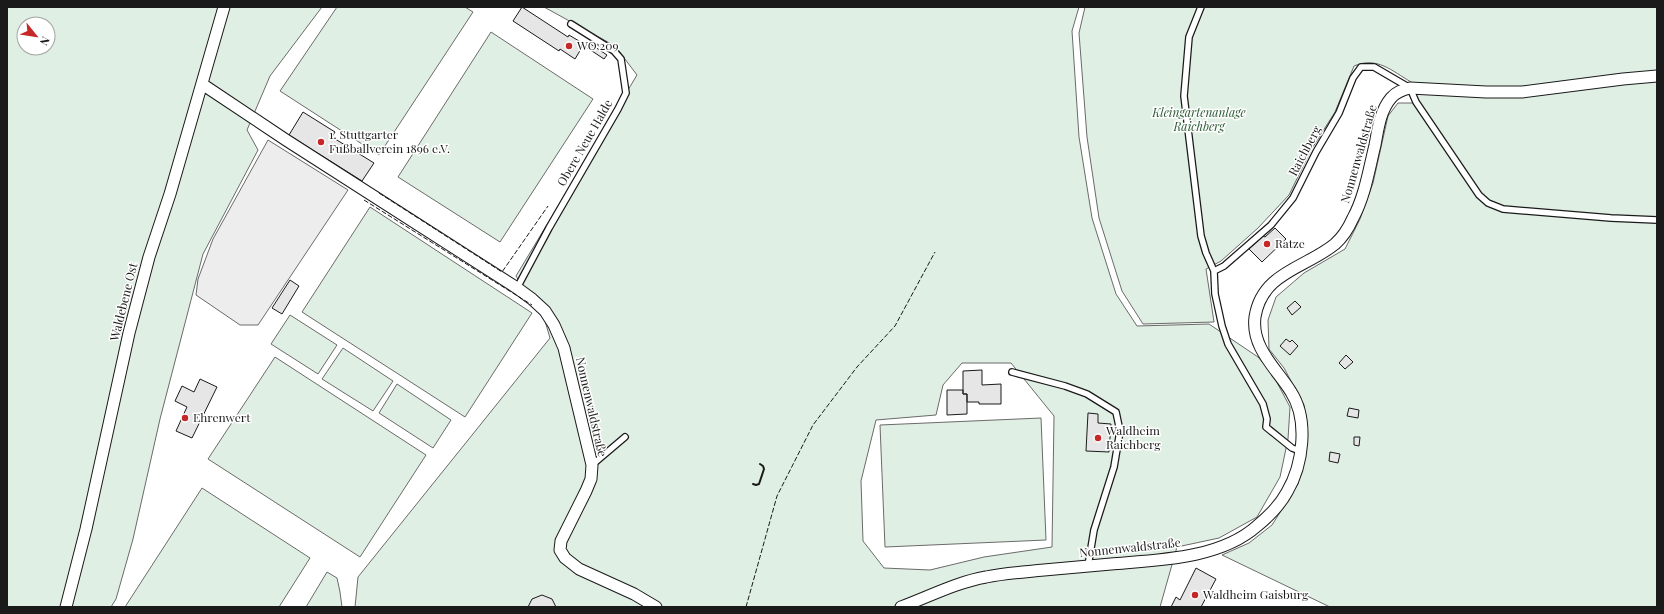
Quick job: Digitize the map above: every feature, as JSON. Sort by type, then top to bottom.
[{"type":"street","name":"Waldebene Ost","points":[[66,607],[88,522],[135,310],[149,257],[170,194],[224,7]]},
{"type":"street","name":"Nonnenwaldstraße","points":[[901,607],[965,582],[984,577],[1088,566],[1154,561],[1180,557],[1232,542],[1248,534],[1272,512],[1287,493],[1296,473],[1300,452],[1301,421],[1292,394],[1264,355],[1259,344],[1255,319],[1258,305],[1266,290],[1277,278],[1336,243],[1346,231],[1355,215],[1367,181],[1382,112],[1390,99],[1398,92],[1410,88],[1486,92],[1522,92],[1657,76]]},
{"type":"street","name":"Nonnenwaldstraße","points":[[202,84],[286,140],[518,288],[545,312],[554,325],[564,348],[592,465],[591,479],[561,541],[560,550],[565,558],[579,569],[634,594],[656,607]]},
{"type":"lane","points":[[1201,7],[1189,37],[1184,96],[1201,236],[1206,253],[1214,271],[1215,294],[1222,326],[1228,344],[1264,404],[1267,419],[1266,427],[1292,448],[1300,452]]},
{"type":"lane","name":"Obere Neue Halde","points":[[518,288],[549,228],[626,93],[621,59],[614,51],[571,24]]},
{"type":"lane","name":"Raichberg","points":[[1214,271],[1224,266],[1271,225],[1293,198],[1316,152],[1339,113],[1353,78],[1361,68],[1374,67],[1410,88]]},
{"type":"lane","points":[[1410,88],[1416,102],[1479,195],[1488,203],[1503,209],[1611,218],[1657,220]]},
{"type":"lane","points":[[1012,372],[1065,386],[1087,394],[1116,412],[1120,431],[1114,467],[1094,530],[1088,566]]},
{"type":"lane","points":[[592,465],[625,438]]},
{"type":"green space","points":[[7,7],[322,7],[270,76],[247,130],[258,150],[203,254],[160,419],[133,539],[116,599],[111,607],[7,607]]},
{"type":"green space","points":[[337,7],[465,7],[473,12],[379,155],[280,91]]},
{"type":"green space","points":[[544,7],[1079,7],[1072,31],[1079,137],[1092,218],[1116,294],[1137,326],[1209,324],[1258,357],[1272,373],[1290,407],[1288,439],[1280,477],[1257,517],[1219,538],[1177,547],[1160,607],[355,607],[358,577],[550,338],[545,321],[516,276],[637,75],[615,46]],"holes":[[[962,363],[1011,363],[1054,416],[1052,547],[984,557],[930,570],[884,568],[863,541],[861,481],[876,420],[936,415],[943,385]]]},
{"type":"green space","name":"Kleingartenanlage Raichberg","points":[[1085,7],[1657,7],[1657,607],[1330,607],[1222,555],[1249,543],[1272,525],[1298,484],[1306,445],[1304,405],[1284,368],[1269,349],[1268,320],[1276,297],[1304,273],[1345,249],[1360,219],[1373,183],[1388,116],[1398,103],[1414,103],[1411,82],[1391,69],[1377,64],[1362,63],[1354,66],[1335,112],[1311,150],[1289,195],[1258,228],[1221,261],[1206,269],[1214,322],[1143,324],[1122,291],[1099,218],[1087,137],[1079,33]]},
{"type":"green space","points":[[491,32],[593,99],[500,242],[398,177]]},
{"type":"green space","points":[[370,207],[532,313],[465,417],[302,312]]},
{"type":"green space","points":[[290,315],[337,345],[318,374],[271,344]]},
{"type":"green space","points":[[343,348],[393,381],[373,411],[322,379]]},
{"type":"green space","points":[[275,357],[426,455],[360,557],[208,459]]},
{"type":"green space","points":[[397,384],[451,420],[433,448],[379,413]]},
{"type":"green space","points":[[1041,418],[1046,540],[885,547],[880,425]]},
{"type":"green space","points":[[202,488],[310,558],[279,607],[125,607]]},
{"type":"green space","points":[[327,572],[337,578],[342,607],[306,607]]},
{"type":"shaded area","points":[[268,140],[348,190],[258,325],[240,325],[196,295],[198,279],[213,239]]},
{"type":"building","points":[[522,7],[568,37],[569,35],[584,44],[575,59],[560,49],[559,51],[513,21]]},
{"type":"building","points":[[586,41],[607,55],[604,59],[583,45]]},
{"type":"building","name":"1. Stuttgarter Fußballverein 1896 e.V.","points":[[303,112],[335,132],[332,137],[374,163],[362,181],[289,135]]},
{"type":"building","name":"Ratze","points":[[1275,228],[1286,239],[1262,262],[1249,249],[1263,236],[1265,237]]},
{"type":"building","points":[[290,280],[299,286],[282,314],[272,308]]},
{"type":"building","points":[[1295,301],[1301,307],[1292,315],[1287,308]]},
{"type":"building","points":[[1286,339],[1290,342],[1292,340],[1298,346],[1290,355],[1280,346]]},
{"type":"building","points":[[1346,355],[1353,362],[1345,369],[1339,363]]},
{"type":"building","points":[[982,370],[982,385],[1001,384],[1001,404],[979,404],[979,402],[967,402],[967,394],[963,394],[963,371]]},
{"type":"building","points":[[200,379],[217,387],[192,438],[176,431],[187,407],[175,401],[182,386],[194,392]]},
{"type":"building","points":[[947,390],[963,390],[963,394],[967,394],[967,414],[947,415]]},
{"type":"building","points":[[1349,408],[1359,410],[1358,418],[1347,416]]},
{"type":"building","name":"Waldheim Raichberg","points":[[1088,413],[1098,414],[1098,423],[1111,424],[1109,452],[1086,451]]},
{"type":"building","points":[[1354,437],[1360,437],[1359,446],[1354,445]]},
{"type":"building","points":[[1330,452],[1340,454],[1338,463],[1329,461]]},
{"type":"building","points":[[1196,568],[1216,579],[1201,607],[1171,607],[1176,597],[1180,600]]},
{"type":"building","points":[[542,595],[552,599],[556,607],[528,607],[532,599]]},
{"type":"fence","points":[[379,193],[502,272],[548,206]]},
{"type":"fence","points":[[364,200],[532,305]]},
{"type":"fence","points":[[746,607],[777,496],[813,425],[857,367],[895,326],[935,252]]},
{"type":"wall","points":[[753,484],[759,484],[764,469],[760,464]]},
{"type":"place","name":"WO 209","points":[[569,46]]},
{"type":"place","name":"1. Stuttgarter Fußballverein 1896 e.V.","points":[[321,142]]},
{"type":"place","name":"Ratze","points":[[1267,244]]},
{"type":"place","name":"Ehrenwert","points":[[185,418]]},
{"type":"place","name":"Waldheim Raichberg","points":[[1098,438]]},
{"type":"place","name":"Waldheim Gaisburg","points":[[1195,595]]}]
